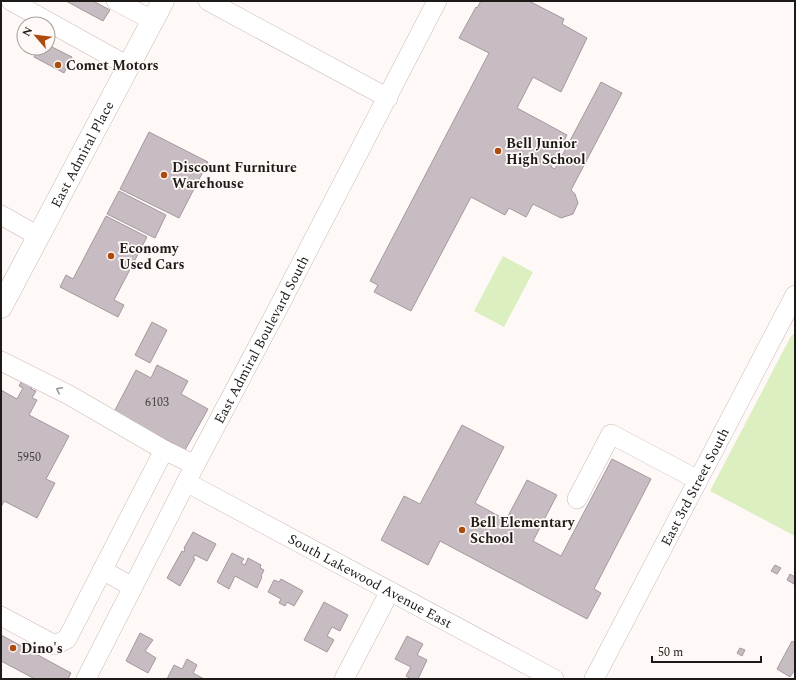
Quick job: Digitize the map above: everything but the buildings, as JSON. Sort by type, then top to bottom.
[{"type":"main road","name":"East Admiral Place","points":[[1,307],[7,281],[38,236],[163,1]]},
{"type":"street","points":[[11,1],[128,66]]},
{"type":"street","points":[[116,1],[152,20]]},
{"type":"street","points":[[208,1],[388,98]]},
{"type":"street","name":"East Admiral Boulevard South","points":[[86,679],[186,482],[388,98],[437,1]]},
{"type":"street","points":[[1,216],[38,236]]},
{"type":"street","name":"East 3rd Street South","points":[[594,679],[698,480],[793,305]]},
{"type":"street","points":[[1,361],[69,395],[164,450],[195,465]]},
{"type":"street","points":[[577,499],[611,434],[698,480]]},
{"type":"street","points":[[1,616],[55,645],[66,638],[164,450]]},
{"type":"street","name":"South Lakewood Avenue East","points":[[186,482],[554,679]]},
{"type":"street","points":[[102,570],[133,587]]},
{"type":"street","points":[[344,679],[390,591]]},
{"type":"green space","points":[[503,256],[533,272],[504,327],[474,311]]},
{"type":"green space","points":[[795,333],[795,536],[710,491],[791,336]]},
{"type":"place","name":"Comet Motors","points":[[58,65]]},
{"type":"place","name":"Bell Junior High School","points":[[498,151]]},
{"type":"place","name":"Discount Furniture Warehouse","points":[[164,175]]},
{"type":"place","name":"Economy Used Cars","points":[[111,256]]},
{"type":"place","name":"Bell Elementary School","points":[[462,530]]},
{"type":"place","name":"Dino's","points":[[13,648]]}]
